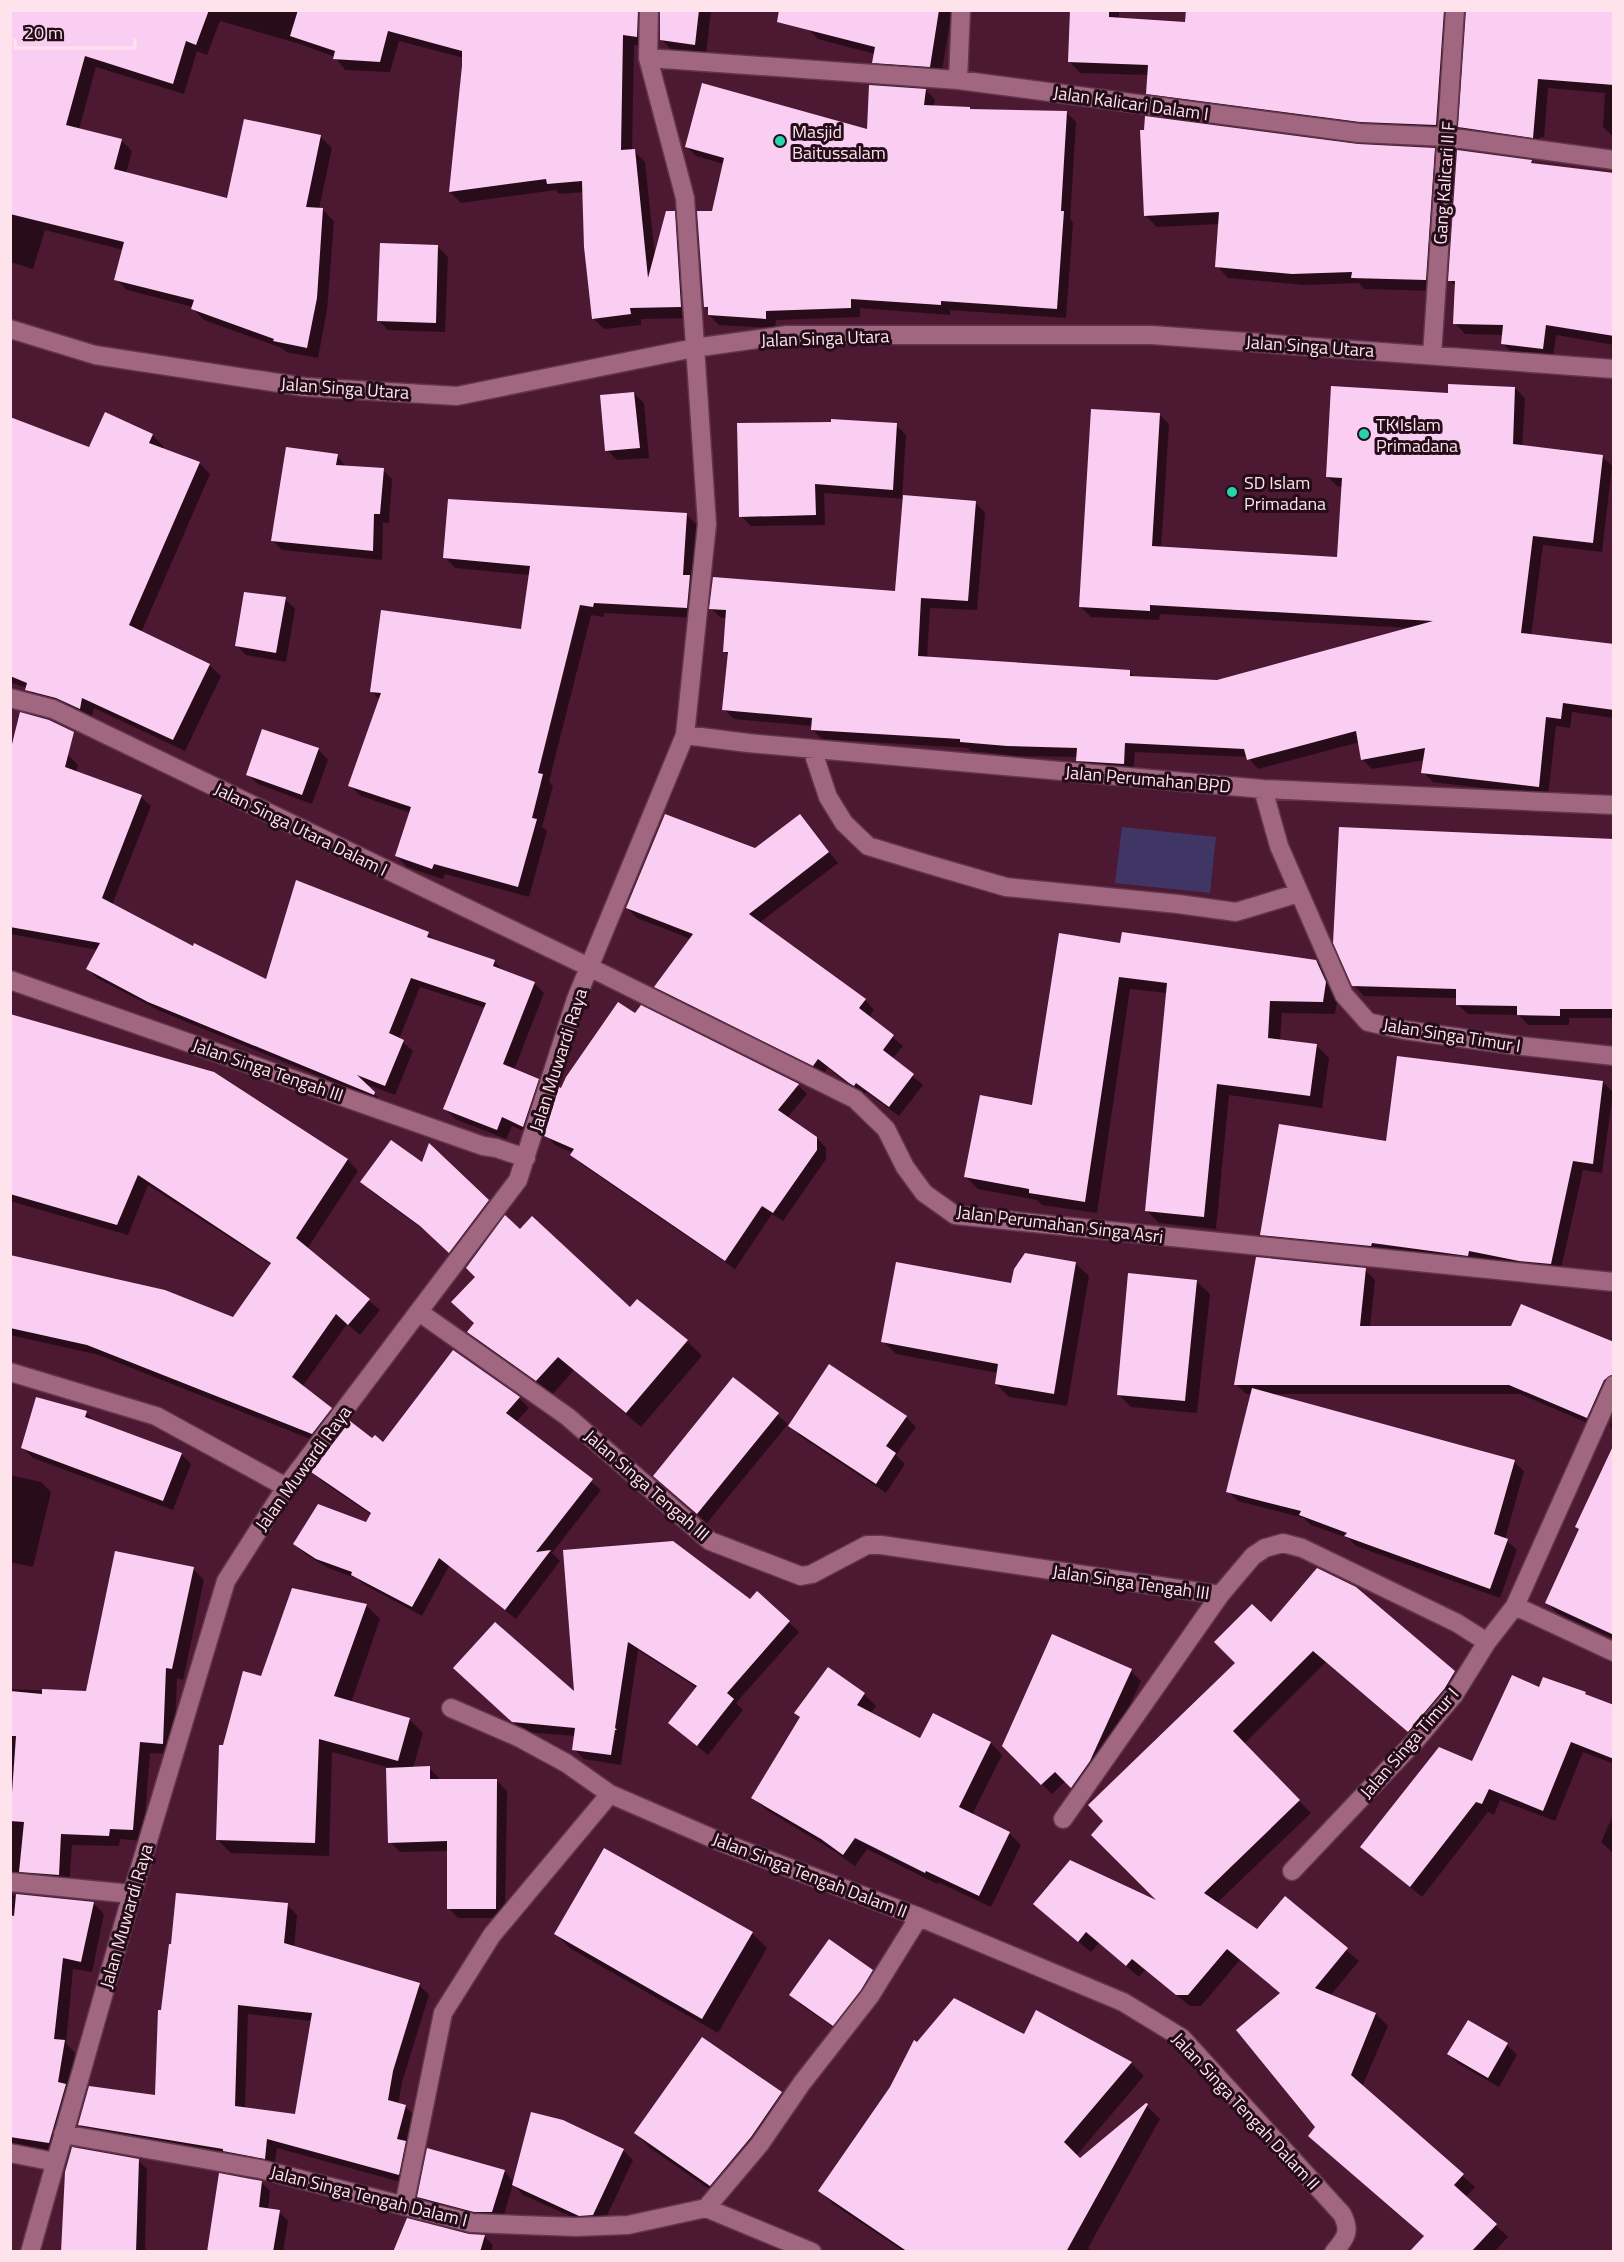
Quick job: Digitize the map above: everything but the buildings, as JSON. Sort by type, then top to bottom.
[{"type":"street","points":[[649,10],[648,58],[684,198],[707,524],[684,735]]},
{"type":"street","points":[[958,80],[961,10]]},
{"type":"street","name":"Gang Kalicari II F","points":[[1432,355],[1455,10]]},
{"type":"street","name":"Jalan Kalicari Dalam I","points":[[648,58],[958,80],[1359,133],[1447,137],[1614,160]]},
{"type":"street","name":"Jalan Singa Utara","points":[[10,329],[95,355],[293,385],[457,396],[694,348],[787,335],[1152,335],[1614,369]]},
{"type":"street","name":"Jalan Singa Utara Dalam I","points":[[10,698],[53,709],[589,967]]},
{"type":"street","name":"Jalan Perumahan BPD","points":[[684,735],[812,749],[1263,789],[1614,804]]},
{"type":"street","name":"Jalan Muwardi Raya","points":[[30,2252],[132,1894],[226,1581],[286,1487],[519,1180],[576,999],[684,735]]},
{"type":"street","points":[[812,749],[828,797],[844,823],[868,846],[927,864],[1006,887],[1236,912],[1299,893]]},
{"type":"street","name":"Jalan Singa Timur I","points":[[1263,789],[1279,846],[1344,995],[1368,1022],[1404,1030],[1490,1042],[1614,1056]]},
{"type":"street","name":"Jalan Perumahan Singa Asri","points":[[589,967],[855,1099],[886,1129],[905,1167],[924,1193],[955,1215],[1614,1282]]},
{"type":"street","name":"Jalan Singa Tengah III","points":[[10,980],[483,1146],[526,1158]]},
{"type":"street","name":"Jalan Singa Tengah III","points":[[419,1312],[568,1417],[710,1541],[784,1571],[801,1576],[812,1574],[867,1545],[881,1545],[1220,1595]]},
{"type":"street","points":[[10,1372],[156,1416],[286,1487]]},
{"type":"street","name":"Jalan Singa Timur I","points":[[1292,1871],[1416,1740],[1454,1695],[1487,1642],[1515,1606],[1614,1385]]},
{"type":"street","name":"Jalan Singa Tengah III","points":[[1063,1819],[1220,1595],[1253,1556],[1265,1548],[1282,1543],[1302,1548],[1456,1623],[1487,1642]]},
{"type":"street","points":[[1515,1606],[1614,1652]]},
{"type":"street","name":"Jalan Singa Tengah Dalam II","points":[[451,1708],[520,1738],[566,1763],[610,1794],[721,1842],[919,1917],[1123,2002],[1182,2038],[1342,2214],[1347,2224],[1345,2239],[1334,2252]]},
{"type":"street","points":[[404,2206],[443,2013],[492,1935],[610,1794]]},
{"type":"street","points":[[10,1882],[132,1894]]},
{"type":"street","points":[[812,2252],[706,2208],[760,2144],[802,2083],[870,1996],[919,1917]]},
{"type":"street","name":"Jalan Singa Tengah Dalam I","points":[[63,2134],[261,2169],[472,2223],[576,2227],[628,2225],[706,2208]]},
{"type":"street","points":[[10,2152],[55,2162]]},
{"type":"shaded area","points":[[1122,827],[1216,837],[1210,893],[1115,883]]},
{"type":"place","name":"Masjid Baitussalam","points":[[780,141]]},
{"type":"place","name":"TK Islam Primadana","points":[[1364,434]]},
{"type":"place","name":"SD Islam Primadana","points":[[1232,492]]}]
